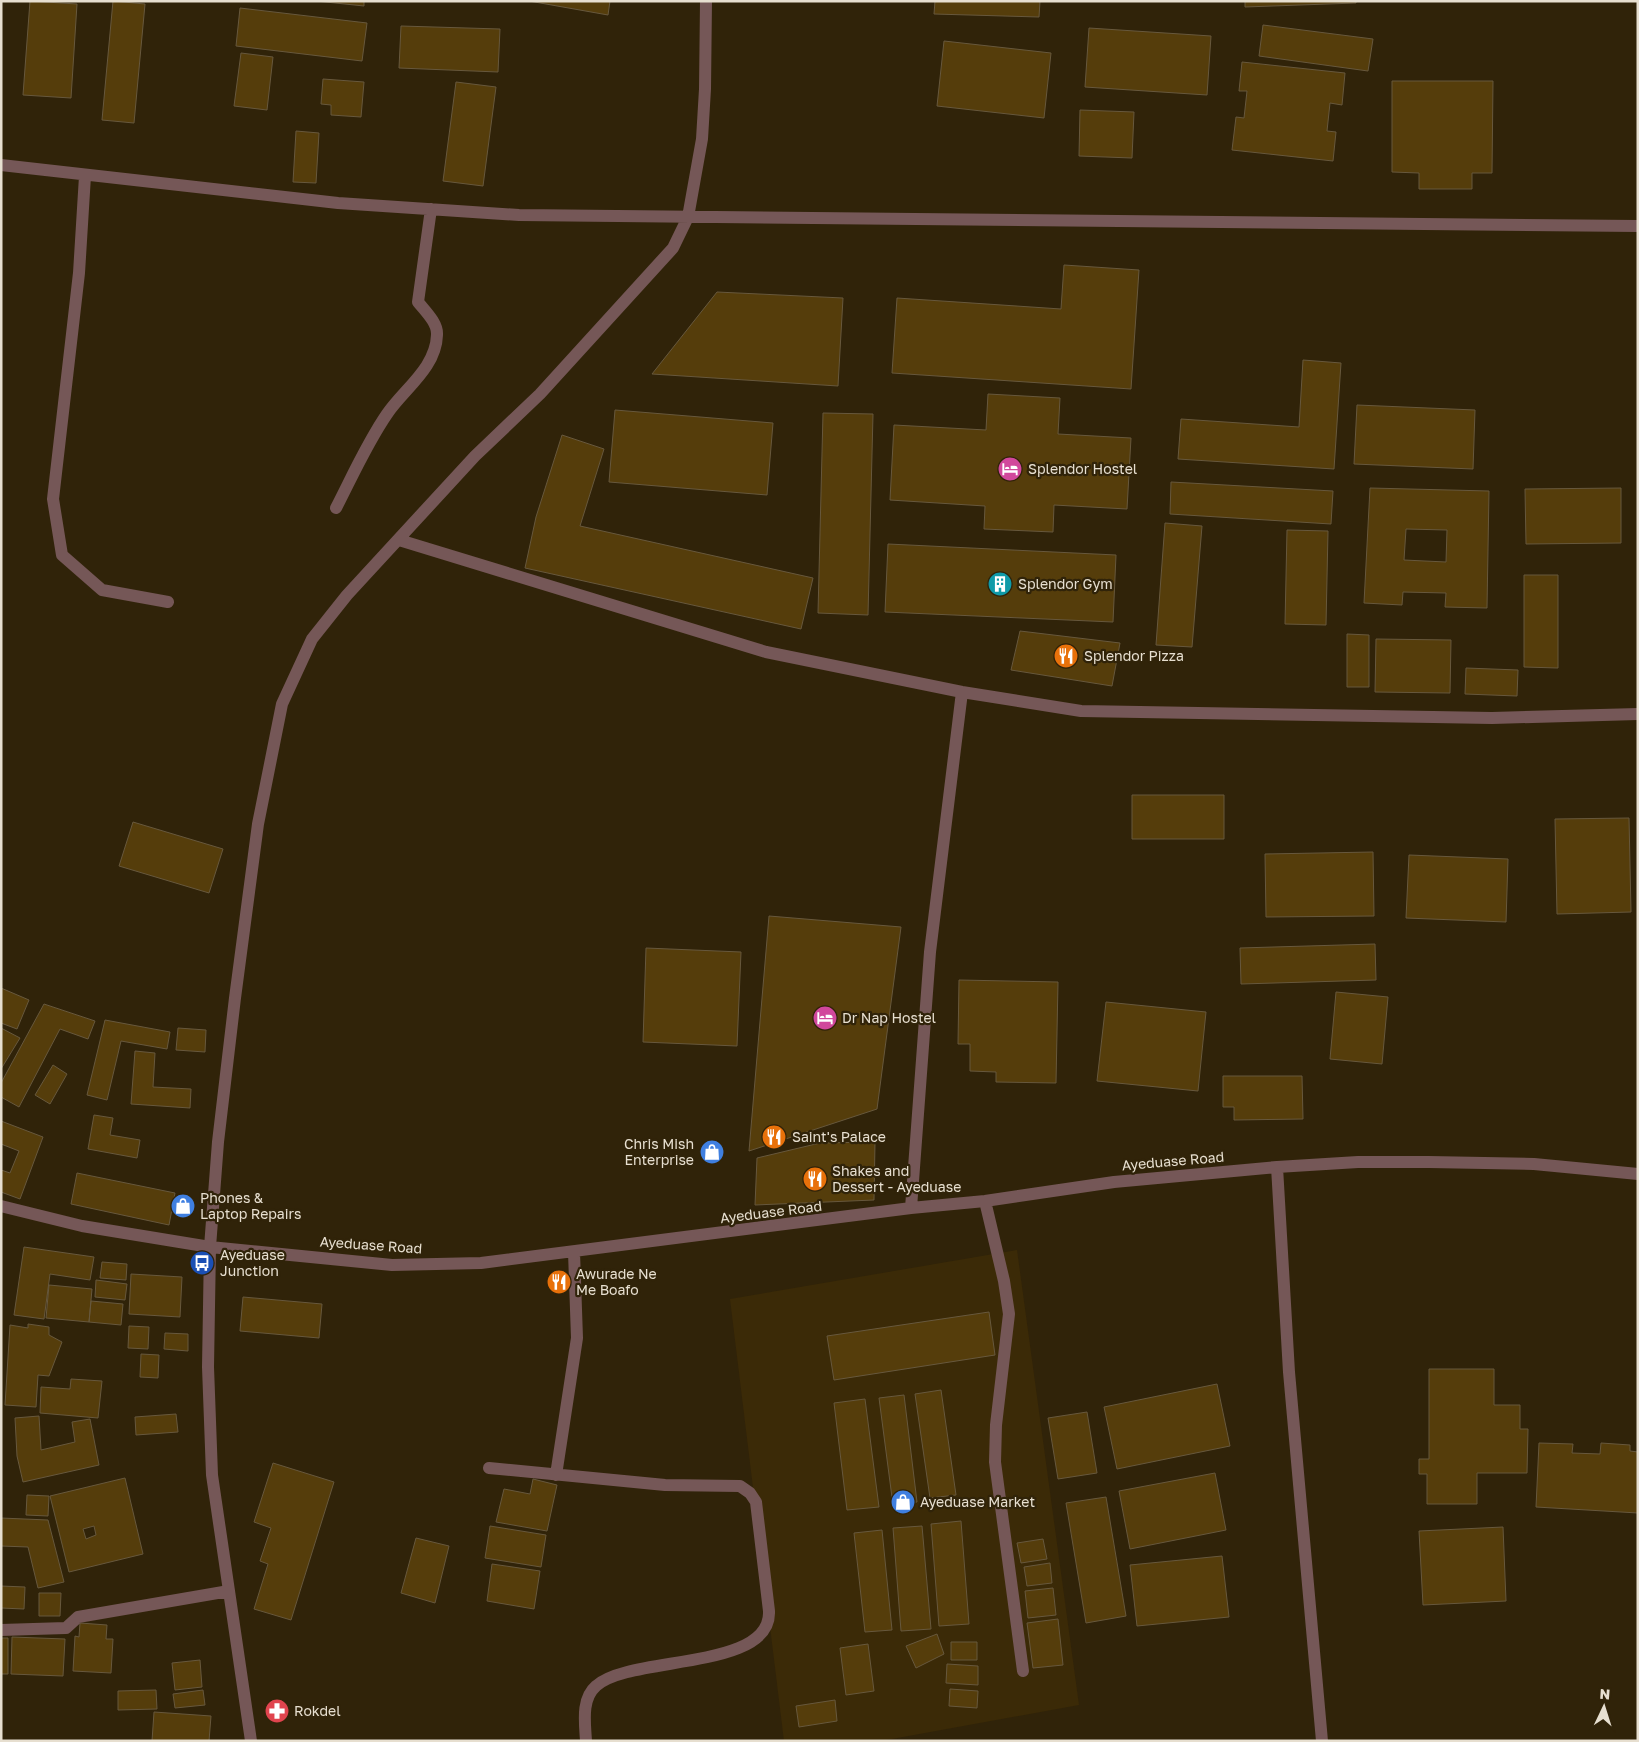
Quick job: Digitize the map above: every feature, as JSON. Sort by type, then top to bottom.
[{"type":"street","points":[[251,1741],[212,1476],[209,1432],[210,1247],[218,1142],[236,989],[258,824],[282,704],[312,639],[347,595],[475,456],[540,394],[673,248],[688,217],[702,139],[705,89],[706,1]]},
{"type":"street","points":[[1,165],[85,176],[338,203],[520,216],[1638,226]]},
{"type":"street","points":[[85,176],[79,273],[53,499],[62,555],[102,590],[168,602]]},
{"type":"street","points":[[336,508],[387,414],[422,372],[435,350],[438,333],[430,316],[418,302],[431,209]]},
{"type":"street","points":[[399,540],[766,652],[962,692],[1081,711],[1492,718],[1638,714]]},
{"type":"street","points":[[911,1208],[930,952],[962,692]]},
{"type":"street","name":"Ayeduase Road","points":[[1,1206],[82,1226],[210,1247],[392,1264],[480,1263],[911,1208],[985,1201],[1114,1182],[1277,1166],[1358,1162],[1448,1162],[1534,1164],[1638,1174]]},
{"type":"street","points":[[1277,1166],[1289,1372],[1322,1741]]},
{"type":"street","points":[[985,1201],[1004,1281],[1009,1314],[996,1425],[995,1462],[1024,1671]]},
{"type":"street","points":[[556,1475],[577,1338],[574,1252]]},
{"type":"street","points":[[489,1468],[665,1485],[740,1486],[747,1490],[756,1502],[769,1611],[769,1620],[765,1630],[757,1639],[743,1648],[665,1666],[624,1672],[596,1686],[586,1702],[586,1741]]},
{"type":"street","points":[[1,1630],[66,1628],[78,1617],[228,1591]]},
{"type":"shaded area","name":"Ayeduase Market","points":[[1017,1250],[1079,1705],[881,1741],[784,1741],[730,1299]]},
{"type":"building","points":[[30,1],[77,4],[71,98],[23,95]]},
{"type":"building","points":[[113,1],[145,4],[134,123],[102,120]]},
{"type":"building","points":[[316,1],[364,1],[364,6]]},
{"type":"building","points":[[529,1],[610,1],[608,15]]},
{"type":"building","points":[[935,1],[1040,1],[1039,17],[934,14]]},
{"type":"building","points":[[1245,1],[1356,1],[1356,3],[1245,7]]},
{"type":"building","points":[[240,8],[367,23],[362,61],[236,46]]},
{"type":"building","points":[[1263,25],[1373,39],[1368,71],[1259,56]]},
{"type":"building","points":[[401,26],[500,29],[498,72],[399,68]]},
{"type":"building","points":[[1089,28],[1211,36],[1207,95],[1085,87]]},
{"type":"building","points":[[944,41],[1051,53],[1044,118],[937,106]]},
{"type":"building","points":[[241,53],[273,57],[267,110],[234,106]]},
{"type":"building","points":[[1242,62],[1345,73],[1342,105],[1330,103],[1327,131],[1336,132],[1333,161],[1232,150],[1236,117],[1244,118],[1247,91],[1239,91]]},
{"type":"building","points":[[323,79],[364,82],[361,117],[331,115],[331,105],[321,104]]},
{"type":"building","points":[[1392,81],[1493,81],[1492,173],[1472,173],[1472,189],[1419,189],[1419,173],[1392,172]]},
{"type":"building","points":[[456,82],[496,87],[483,186],[443,181]]},
{"type":"building","points":[[1080,110],[1134,112],[1132,158],[1079,156]]},
{"type":"building","points":[[296,131],[319,133],[316,183],[293,182]]},
{"type":"building","points":[[1064,265],[1139,270],[1131,389],[892,373],[897,298],[1061,309]]},
{"type":"building","points":[[717,292],[843,298],[838,386],[652,374]]},
{"type":"building","points":[[1303,360],[1341,363],[1334,469],[1178,459],[1181,419],[1299,427]]},
{"type":"building","name":"Splendor Hostel","points":[[988,394],[1060,398],[1058,434],[1131,438],[1127,509],[1054,505],[1053,532],[984,529],[985,506],[890,500],[894,425],[986,430]]},
{"type":"building","points":[[1357,405],[1475,410],[1473,469],[1354,464]]},
{"type":"building","points":[[615,410],[773,423],[767,495],[609,482]]},
{"type":"building","points":[[823,413],[873,414],[868,615],[818,613]]},
{"type":"building","points":[[562,435],[604,449],[580,526],[813,578],[801,629],[525,568],[536,517]]},
{"type":"building","points":[[1171,482],[1333,491],[1331,524],[1170,514]]},
{"type":"building","points":[[1370,488],[1489,491],[1487,608],[1445,607],[1446,593],[1403,592],[1402,605],[1364,603]],"holes":[[[1406,529],[1447,530],[1446,562],[1404,560]]]},
{"type":"building","points":[[1621,488],[1621,543],[1526,544],[1525,489]]},
{"type":"building","points":[[1165,523],[1202,526],[1192,647],[1156,645]]},
{"type":"building","points":[[1287,530],[1328,531],[1326,625],[1285,624]]},
{"type":"building","name":"Splendor Gym","points":[[888,544],[1116,555],[1113,622],[885,612]]},
{"type":"building","points":[[1524,575],[1558,575],[1558,668],[1524,667]]},
{"type":"building","name":"Splendor Pizza","points":[[1020,631],[1120,643],[1112,686],[1011,670]]},
{"type":"building","points":[[1347,634],[1369,635],[1369,687],[1347,687]]},
{"type":"building","points":[[1376,639],[1451,640],[1450,693],[1375,692]]},
{"type":"building","points":[[1466,668],[1518,670],[1517,696],[1465,694]]},
{"type":"building","points":[[1132,795],[1224,795],[1224,839],[1132,839]]},
{"type":"building","points":[[1629,818],[1631,912],[1557,914],[1555,819]]},
{"type":"building","points":[[133,822],[223,849],[209,893],[119,866]]},
{"type":"building","points":[[1373,852],[1374,916],[1266,917],[1265,854]]},
{"type":"building","points":[[1409,855],[1508,859],[1506,922],[1406,918]]},
{"type":"building","name":"Dr Nap Hostel","points":[[769,916],[901,927],[877,1109],[749,1151]]},
{"type":"building","points":[[1375,944],[1376,980],[1241,984],[1240,948]]},
{"type":"building","points":[[646,948],[741,952],[737,1046],[643,1042]]},
{"type":"building","points":[[959,980],[1058,982],[1056,1083],[996,1082],[996,1072],[970,1071],[970,1044],[958,1044]]},
{"type":"building","points":[[1,988],[29,1000],[17,1029],[1,1023]]},
{"type":"building","points":[[1336,992],[1388,997],[1382,1064],[1330,1059]]},
{"type":"building","points":[[1106,1002],[1206,1012],[1198,1091],[1097,1081]]},
{"type":"building","points":[[44,1004],[95,1021],[88,1039],[60,1029],[19,1107],[1,1097],[1,1083]]},
{"type":"building","points":[[105,1020],[170,1032],[167,1049],[121,1041],[107,1100],[87,1095]]},
{"type":"building","points":[[1,1028],[20,1038],[1,1069]]},
{"type":"building","points":[[178,1028],[206,1030],[205,1052],[176,1050]]},
{"type":"building","points":[[135,1051],[155,1053],[153,1087],[191,1089],[190,1108],[131,1104]]},
{"type":"building","points":[[53,1065],[67,1074],[50,1104],[35,1095]]},
{"type":"building","points":[[1223,1076],[1302,1076],[1303,1119],[1234,1120],[1234,1107],[1223,1107]]},
{"type":"building","points":[[94,1115],[113,1118],[110,1135],[140,1140],[137,1158],[88,1149]]},
{"type":"building","points":[[1,1121],[43,1137],[20,1199],[1,1192],[1,1170],[10,1173],[19,1151],[1,1144]]},
{"type":"building","name":"Shakes and Dessert - Ayeduase","points":[[875,1142],[874,1200],[755,1205],[757,1158],[820,1143]]},
{"type":"building","points":[[77,1173],[175,1193],[169,1225],[71,1204]]},
{"type":"building","points":[[24,1247],[94,1257],[90,1280],[50,1274],[44,1319],[14,1315]]},
{"type":"building","points":[[102,1262],[127,1264],[126,1280],[100,1278]]},
{"type":"building","points":[[131,1274],[182,1277],[180,1317],[129,1314]]},
{"type":"building","points":[[96,1280],[127,1284],[125,1300],[95,1297]]},
{"type":"building","points":[[49,1285],[92,1289],[89,1322],[46,1318]]},
{"type":"building","points":[[243,1297],[322,1304],[319,1338],[240,1331]]},
{"type":"building","points":[[91,1301],[123,1304],[121,1325],[89,1322]]},
{"type":"building","points":[[989,1312],[995,1355],[834,1380],[827,1336]]},
{"type":"building","points":[[28,1324],[49,1327],[49,1335],[62,1342],[49,1376],[38,1375],[36,1407],[5,1405],[10,1325],[28,1328]]},
{"type":"building","points":[[129,1326],[149,1327],[148,1349],[128,1348]]},
{"type":"building","points":[[165,1333],[188,1334],[188,1351],[164,1349]]},
{"type":"building","points":[[141,1354],[159,1355],[158,1378],[140,1377]]},
{"type":"building","points":[[1429,1369],[1494,1369],[1494,1405],[1520,1405],[1520,1429],[1528,1429],[1527,1473],[1477,1473],[1477,1504],[1427,1504],[1427,1474],[1419,1474],[1419,1459],[1429,1459]]},
{"type":"building","points":[[71,1379],[102,1381],[98,1418],[40,1413],[41,1387],[70,1389]]},
{"type":"building","points":[[1217,1384],[1230,1446],[1117,1469],[1104,1407]]},
{"type":"building","points":[[941,1390],[956,1495],[930,1498],[915,1394]]},
{"type":"building","points":[[904,1395],[917,1502],[893,1505],[879,1398]]},
{"type":"building","points":[[865,1399],[879,1507],[847,1510],[834,1403]]},
{"type":"building","points":[[1087,1412],[1097,1473],[1058,1479],[1048,1418]]},
{"type":"building","points":[[176,1414],[178,1432],[136,1435],[135,1417]]},
{"type":"building","points":[[39,1416],[41,1450],[75,1442],[72,1422],[90,1419],[99,1465],[23,1482],[17,1456],[15,1418]]},
{"type":"building","points":[[1539,1443],[1573,1444],[1572,1453],[1600,1454],[1601,1443],[1630,1445],[1630,1451],[1638,1452],[1638,1513],[1536,1507]]},
{"type":"building","points":[[273,1463],[334,1482],[291,1620],[254,1609],[268,1564],[260,1561],[271,1528],[254,1522]]},
{"type":"building","points":[[1215,1473],[1226,1530],[1130,1549],[1119,1491]]},
{"type":"building","points":[[125,1478],[143,1554],[69,1572],[50,1496]],"holes":[[[94,1526],[96,1535],[86,1539],[83,1529]]]},
{"type":"building","points":[[533,1479],[557,1485],[547,1531],[496,1522],[504,1489],[530,1494]]},
{"type":"building","points":[[27,1495],[49,1496],[48,1516],[26,1515]]},
{"type":"building","points":[[1106,1497],[1126,1616],[1086,1623],[1066,1503]]},
{"type":"building","points":[[1,1518],[48,1520],[64,1582],[38,1588],[28,1547],[1,1546]]},
{"type":"building","points":[[961,1521],[969,1624],[939,1626],[931,1524]]},
{"type":"building","points":[[490,1526],[546,1535],[541,1567],[485,1558]]},
{"type":"building","points":[[922,1526],[931,1629],[901,1631],[893,1528]]},
{"type":"building","points":[[1503,1527],[1506,1601],[1423,1605],[1419,1531]]},
{"type":"building","points":[[882,1530],[892,1630],[865,1632],[854,1533]]},
{"type":"building","points":[[416,1538],[449,1546],[435,1603],[401,1593]]},
{"type":"building","points":[[1043,1539],[1047,1559],[1021,1563],[1017,1543]]},
{"type":"building","points":[[1222,1556],[1229,1617],[1137,1626],[1130,1565]]},
{"type":"building","points":[[1050,1563],[1052,1583],[1027,1586],[1024,1567]]},
{"type":"building","points":[[492,1564],[540,1571],[534,1609],[487,1601]]},
{"type":"building","points":[[1,1586],[25,1587],[24,1609],[1,1608]]},
{"type":"building","points":[[1053,1588],[1056,1615],[1028,1618],[1025,1591]]},
{"type":"building","points":[[39,1593],[61,1593],[60,1616],[39,1616]]},
{"type":"building","points":[[1058,1619],[1063,1665],[1033,1668],[1027,1623]]},
{"type":"building","points":[[80,1623],[107,1625],[106,1639],[113,1639],[111,1673],[73,1671],[75,1636],[79,1637]]},
{"type":"building","points":[[937,1634],[944,1654],[916,1668],[906,1646]]},
{"type":"building","points":[[12,1637],[65,1639],[63,1676],[11,1674]]},
{"type":"building","points":[[1,1638],[8,1638],[8,1674],[1,1674]]},
{"type":"building","points":[[951,1642],[977,1642],[977,1660],[951,1660]]},
{"type":"building","points":[[868,1644],[874,1691],[846,1695],[840,1648]]},
{"type":"building","points":[[200,1660],[202,1687],[175,1690],[172,1663]]},
{"type":"building","points":[[947,1664],[978,1666],[978,1685],[946,1683]]},
{"type":"building","points":[[950,1689],[978,1691],[977,1708],[949,1706]]},
{"type":"building","points":[[156,1690],[157,1709],[118,1710],[118,1691]]},
{"type":"building","points":[[203,1690],[205,1705],[175,1708],[173,1694]]},
{"type":"building","points":[[835,1700],[837,1721],[799,1727],[796,1706]]},
{"type":"building","points":[[154,1712],[211,1716],[209,1741],[152,1741]]},
{"type":"place","name":"Splendor Hostel","points":[[1010,469]]},
{"type":"place","name":"Splendor Gym","points":[[1000,584]]},
{"type":"place","name":"Splendor Pizza","points":[[1066,656]]},
{"type":"place","name":"Dr Nap Hostel","points":[[825,1018]]},
{"type":"place","name":"Saint's Palace","points":[[774,1137]]},
{"type":"place","name":"Chris Mish Enterprise","points":[[712,1152]]},
{"type":"place","name":"Shakes and Dessert - Ayeduase","points":[[815,1179]]},
{"type":"place","name":"Phones & Laptop Repairs","points":[[183,1206]]},
{"type":"place","name":"Ayeduase Junction","points":[[202,1263]]},
{"type":"place","name":"Awurade Ne Me Boafo","points":[[559,1282]]},
{"type":"place","name":"Ayeduase Market","points":[[903,1502]]},
{"type":"place","name":"Rokdel","points":[[277,1711]]}]
